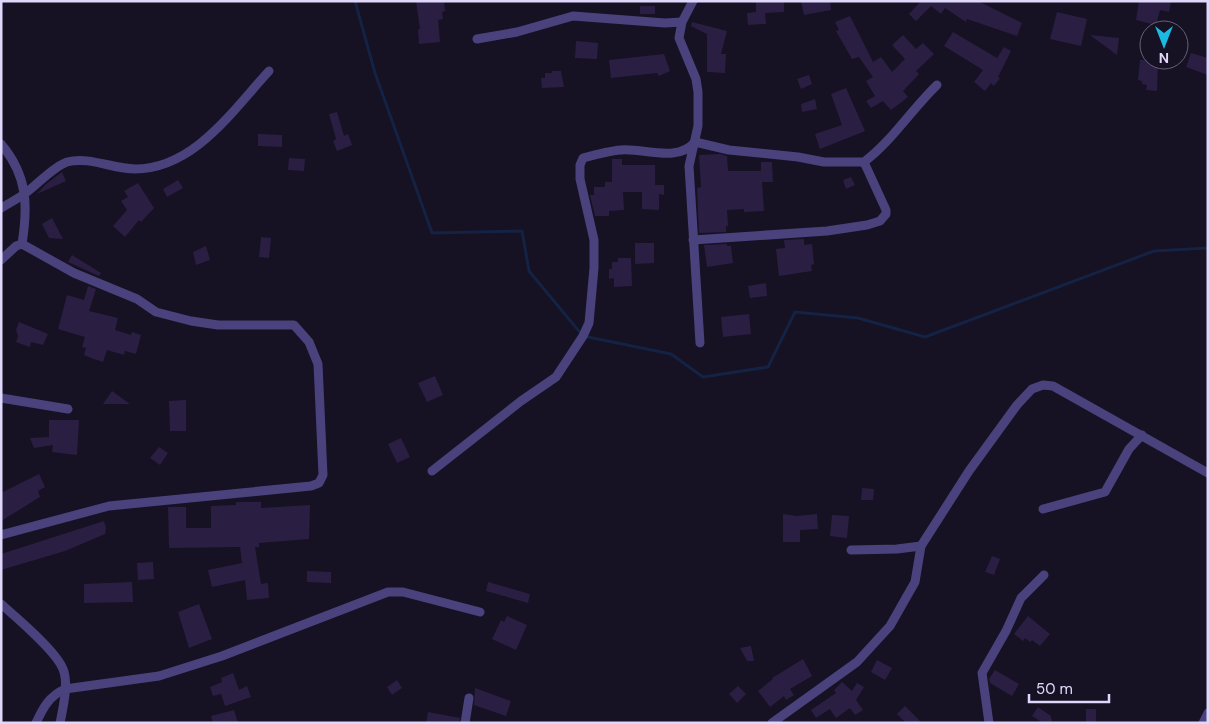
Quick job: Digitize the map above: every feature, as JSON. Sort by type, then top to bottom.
[{"type":"street","points":[[693,1],[682,22],[679,38],[696,79],[698,92],[699,119],[689,166],[700,343]]},
{"type":"street","points":[[477,39],[517,32],[572,16],[665,23],[682,22]]},
{"type":"street","points":[[1,208],[26,194],[66,162],[89,162],[118,168],[138,169],[155,167],[181,157],[210,134],[270,71]]},
{"type":"street","points":[[695,142],[729,150],[798,157],[824,162],[864,162],[897,133],[918,104],[937,85]]},
{"type":"street","points":[[432,471],[521,401],[556,377],[576,349],[589,324],[594,268],[594,240],[580,179],[583,158],[621,150],[677,153],[688,150],[695,142]]},
{"type":"street","points":[[1,144],[14,161],[26,194],[22,244]]},
{"type":"street","points":[[693,240],[827,231],[867,226],[880,220],[886,214],[886,210],[864,162]]},
{"type":"street","points":[[1,260],[16,246],[22,244],[74,273],[137,299],[156,312],[191,321],[218,325],[294,325],[308,342],[318,364],[323,475],[319,483],[311,486],[109,506],[1,535]]},
{"type":"street","points":[[772,723],[857,662],[890,626],[915,582],[921,546],[1017,405],[1032,389],[1043,385],[1053,386],[1208,473]]},
{"type":"street","points":[[1,398],[68,409]]},
{"type":"street","points":[[1043,510],[1104,492],[1129,449],[1142,435]]},
{"type":"street","points":[[851,550],[897,549],[921,546]]},
{"type":"street","points":[[989,723],[981,681],[982,673],[1021,598],[1044,575]]},
{"type":"street","points":[[36,723],[46,703],[56,693],[65,689],[158,676],[222,656],[388,592],[403,592],[480,612]]},
{"type":"street","points":[[1,604],[60,664],[65,679],[60,723]]},
{"type":"street","points":[[465,723],[470,698]]},
{"type":"street","points":[[1203,723],[1208,713]]},
{"type":"building","points":[[416,1],[444,1],[445,11],[442,12],[443,19],[438,20],[440,42],[419,44],[418,29],[420,29]]},
{"type":"building","points":[[756,1],[784,1],[784,12],[765,13],[766,24],[748,25],[747,13],[756,12]]},
{"type":"building","points":[[801,1],[830,1],[831,10],[804,15]]},
{"type":"building","points":[[921,1],[978,1],[1022,23],[1017,36],[967,19],[966,22],[945,8],[941,14],[931,6],[916,21],[909,14]]},
{"type":"building","points":[[1139,1],[1171,1],[1169,12],[1160,10],[1157,20],[1136,20]]},
{"type":"building","points":[[640,6],[655,6],[655,14],[640,14]]},
{"type":"building","points":[[1057,12],[1087,19],[1081,46],[1050,39]]},
{"type":"building","points":[[850,16],[873,62],[881,57],[892,72],[905,59],[892,45],[903,35],[916,49],[923,43],[934,54],[916,71],[919,74],[903,91],[908,97],[891,110],[883,101],[871,108],[866,101],[875,96],[866,81],[873,77],[859,57],[852,59],[836,31],[839,30],[835,22]]},
{"type":"building","points":[[692,22],[727,31],[721,54],[726,54],[725,73],[707,72],[707,34],[691,26]]},
{"type":"building","points":[[953,32],[997,58],[1004,47],[1011,51],[998,77],[1000,78],[994,86],[991,83],[985,91],[974,82],[983,70],[944,46]]},
{"type":"building","points":[[1090,35],[1119,38],[1117,55]]},
{"type":"building","points":[[576,41],[598,43],[597,59],[575,58]]},
{"type":"building","points":[[1191,53],[1208,58],[1208,75],[1189,68]]},
{"type":"building","points":[[664,54],[670,71],[659,76],[657,73],[611,78],[609,60]]},
{"type":"building","points":[[1139,70],[1158,70],[1157,91],[1146,90],[1147,85],[1142,84],[1142,81],[1138,80]]},
{"type":"building","points":[[552,71],[561,71],[564,87],[542,88],[541,78],[545,78],[545,73],[552,73]]},
{"type":"building","points":[[809,75],[812,84],[801,89],[797,79]]},
{"type":"building","points":[[846,88],[865,131],[820,149],[815,134],[842,125],[831,94]]},
{"type":"building","points":[[815,99],[817,109],[802,112],[801,104]]},
{"type":"building","points":[[337,112],[344,136],[348,134],[352,145],[337,151],[333,141],[336,139],[329,114]]},
{"type":"building","points":[[258,134],[282,135],[282,147],[258,146]]},
{"type":"building","points":[[720,154],[727,156],[728,171],[761,171],[761,162],[772,162],[773,182],[762,182],[764,211],[744,212],[744,209],[727,210],[728,226],[726,226],[726,232],[699,233],[697,188],[701,187],[699,155]]},
{"type":"building","points":[[289,158],[305,159],[304,171],[288,170]]},
{"type":"building","points":[[612,159],[622,159],[622,165],[655,165],[655,185],[664,185],[664,195],[659,194],[659,210],[642,209],[642,192],[623,192],[624,210],[609,211],[609,216],[595,216],[590,195],[594,195],[594,187],[605,187],[605,182],[612,182]]},
{"type":"building","points":[[62,172],[66,181],[37,194],[45,185]]},
{"type":"building","points":[[851,177],[855,185],[846,189],[843,180]]},
{"type":"building","points":[[178,180],[183,188],[167,197],[163,189]]},
{"type":"building","points":[[138,183],[154,208],[141,222],[139,220],[125,237],[113,226],[127,210],[121,201],[128,197],[124,191]]},
{"type":"building","points":[[52,218],[63,239],[49,238],[42,224]]},
{"type":"building","points":[[261,237],[271,238],[269,258],[259,257]]},
{"type":"building","points":[[804,239],[804,245],[812,244],[814,264],[811,265],[812,271],[779,276],[776,249],[785,248],[784,240]]},
{"type":"building","points":[[635,243],[654,243],[654,263],[635,264]]},
{"type":"building","points":[[727,244],[727,246],[731,246],[733,263],[707,267],[704,245]]},
{"type":"building","points":[[206,246],[210,260],[196,265],[193,252]]},
{"type":"building","points":[[72,255],[101,273],[99,276],[68,262]]},
{"type":"building","points":[[618,258],[631,258],[632,286],[614,287],[614,278],[609,279],[609,269],[612,269],[612,262],[618,262]]},
{"type":"building","points":[[766,283],[767,296],[750,298],[748,286]]},
{"type":"building","points":[[88,286],[96,289],[89,311],[118,318],[115,330],[131,335],[132,332],[141,335],[136,354],[125,351],[124,355],[107,350],[103,362],[84,355],[86,348],[82,347],[85,337],[58,329],[67,295],[84,300]]},
{"type":"building","points":[[749,314],[751,334],[723,337],[721,317]]},
{"type":"building","points":[[19,322],[48,334],[43,345],[31,342],[30,347],[16,342],[18,336],[16,330]]},
{"type":"building","points":[[435,376],[443,395],[427,402],[418,383]]},
{"type":"building","points":[[112,391],[130,404],[103,404]]},
{"type":"building","points":[[186,400],[186,431],[170,431],[169,401]]},
{"type":"building","points":[[49,420],[79,420],[77,455],[52,452],[53,445],[34,448],[30,438],[49,437]]},
{"type":"building","points":[[401,438],[410,457],[397,463],[388,444]]},
{"type":"building","points":[[159,447],[168,453],[160,465],[150,458]]},
{"type":"building","points":[[39,474],[45,487],[38,491],[40,497],[1,521],[1,493]]},
{"type":"building","points":[[862,488],[874,489],[873,500],[861,500]]},
{"type":"building","points":[[236,502],[261,502],[261,508],[310,505],[309,539],[259,543],[259,547],[255,547],[261,584],[268,583],[269,598],[247,600],[245,580],[212,587],[208,570],[242,563],[240,547],[169,548],[168,507],[186,507],[186,528],[211,528],[211,506],[236,505]]},
{"type":"building","points":[[783,514],[797,516],[817,514],[818,529],[800,530],[800,542],[783,542]]},
{"type":"building","points":[[832,515],[849,516],[847,538],[830,536]]},
{"type":"building","points":[[104,521],[105,534],[65,551],[1,570],[1,554]]},
{"type":"building","points":[[992,556],[1000,559],[994,575],[985,572]]},
{"type":"building","points":[[153,562],[154,579],[138,580],[137,563]]},
{"type":"building","points":[[307,571],[331,572],[331,583],[307,582]]},
{"type":"building","points":[[132,582],[133,602],[84,603],[84,584]]},
{"type":"building","points":[[488,582],[530,594],[528,603],[486,591]]},
{"type":"building","points":[[199,604],[212,639],[189,648],[178,612]]},
{"type":"building","points":[[507,616],[527,625],[516,650],[492,639],[501,620],[504,622]]},
{"type":"building","points":[[1028,616],[1050,634],[1040,646],[1032,640],[1030,642],[1025,638],[1023,641],[1014,634]]},
{"type":"building","points":[[751,646],[754,661],[747,661],[740,648]]},
{"type":"building","points":[[803,659],[812,676],[790,689],[794,695],[786,700],[784,696],[770,707],[758,691],[772,678]]},
{"type":"building","points":[[877,660],[892,668],[885,680],[871,672]]},
{"type":"building","points":[[995,670],[1019,684],[1012,696],[990,683],[989,679]]},
{"type":"building","points":[[233,673],[239,690],[247,686],[251,697],[225,706],[221,694],[213,696],[210,687],[222,682],[221,678]]},
{"type":"building","points":[[397,680],[402,688],[392,695],[387,687]]},
{"type":"building","points":[[842,682],[852,691],[857,683],[864,687],[856,700],[863,710],[855,715],[850,708],[836,718],[830,709],[816,718],[811,710],[836,693],[834,690]]},
{"type":"building","points":[[738,686],[746,694],[737,703],[729,694]]},
{"type":"building","points":[[475,688],[511,701],[506,716],[474,705]]},
{"type":"building","points":[[905,706],[922,723],[906,723],[897,714]]},
{"type":"building","points":[[1038,707],[1051,716],[1052,723],[1043,723],[1032,716]]},
{"type":"building","points":[[1086,709],[1096,709],[1096,723],[1086,723]]},
{"type":"building","points":[[234,710],[238,723],[213,723],[211,716]]},
{"type":"building","points":[[428,712],[460,718],[459,723],[426,723]]},
{"type":"waterway","points":[[355,1],[375,73],[432,233],[522,231],[529,271],[583,336],[671,354],[703,377],[768,367],[795,312],[858,318],[925,337],[1154,251],[1208,248]]}]
